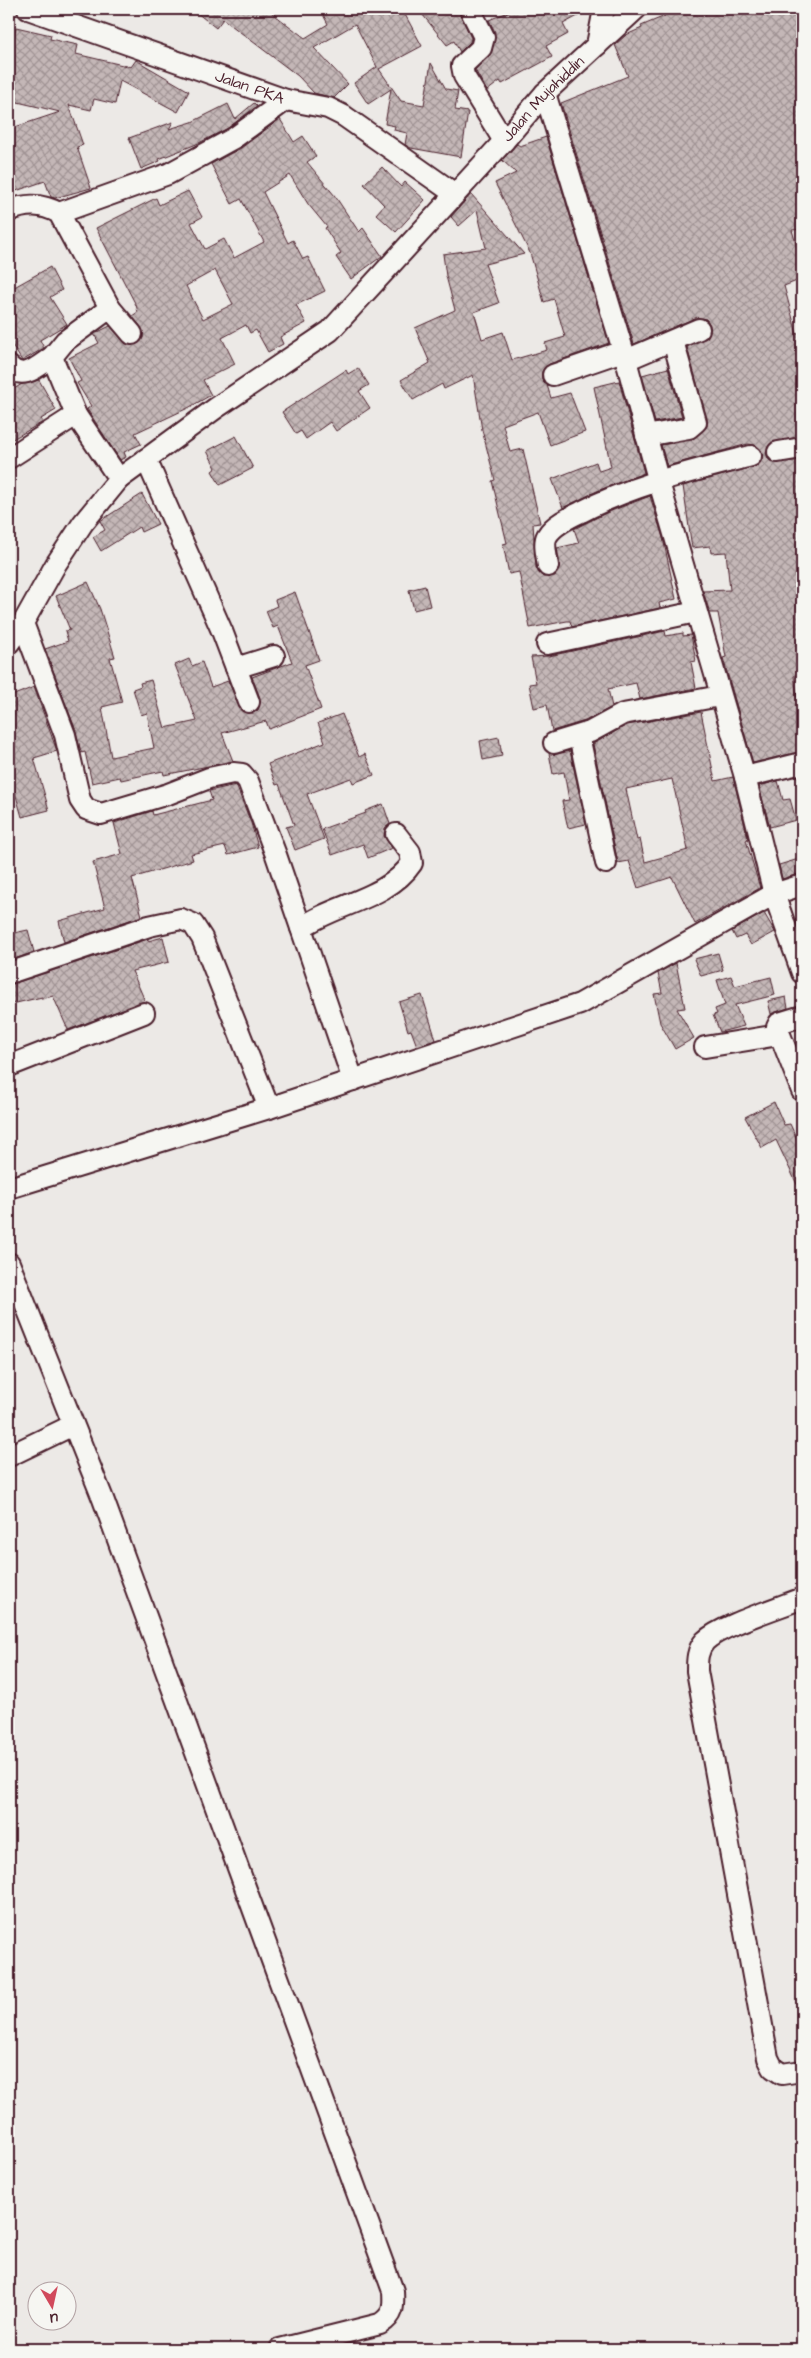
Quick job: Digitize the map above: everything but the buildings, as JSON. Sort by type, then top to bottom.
[{"type":"street","name":"Jalan PKA","points":[[28,9],[286,100],[328,108],[344,116],[455,194]]},
{"type":"street","points":[[470,9],[484,37],[481,48],[462,66],[464,76],[504,141]]},
{"type":"street","points":[[597,45],[604,9]]},
{"type":"street","name":"Jalan Mujahiddin","points":[[9,643],[23,623],[72,539],[119,479],[216,408],[330,331],[504,141],[545,93],[636,9]]},
{"type":"street","points":[[545,93],[624,356],[720,696],[745,777],[774,894],[802,973]]},
{"type":"street","points":[[59,214],[175,170],[234,138],[286,100]]},
{"type":"street","points":[[9,211],[34,204],[48,207],[59,214],[110,308],[132,334]]},
{"type":"street","points":[[9,366],[17,373],[24,374],[52,357],[65,341],[110,308]]},
{"type":"street","points":[[552,375],[673,341],[699,329]]},
{"type":"street","points":[[646,436],[689,428],[696,422],[673,341]]},
{"type":"street","points":[[52,357],[76,415],[119,479]]},
{"type":"street","points":[[9,458],[76,415]]},
{"type":"street","points":[[778,452],[802,448]]},
{"type":"street","points":[[548,566],[545,538],[570,517],[600,502],[658,479],[752,456]]},
{"type":"street","points":[[146,459],[222,631],[248,702]]},
{"type":"street","points":[[547,644],[696,612]]},
{"type":"street","points":[[23,623],[65,735],[80,800],[86,809],[101,814],[168,794],[209,778],[234,773],[242,774],[248,781],[276,855],[353,1080]]},
{"type":"street","points":[[236,668],[274,656]]},
{"type":"street","points":[[554,743],[579,736],[623,714],[720,696]]},
{"type":"street","points":[[579,736],[606,863]]},
{"type":"street","points":[[745,777],[802,763]]},
{"type":"street","points":[[301,928],[321,916],[354,904],[397,879],[407,871],[412,863],[410,852],[396,834]]},
{"type":"street","points":[[9,1188],[269,1108],[580,1004],[774,894],[802,885]]},
{"type":"street","points":[[9,973],[149,926],[181,919],[194,924],[202,938],[269,1108]]},
{"type":"street","points":[[9,1066],[144,1013]]},
{"type":"street","points":[[802,1016],[779,1023],[777,1027],[778,1035],[802,1091]]},
{"type":"street","points":[[705,1047],[778,1035]]},
{"type":"street","points":[[9,1263],[103,1499],[394,2291],[394,2307],[390,2318],[380,2324],[280,2349]]},
{"type":"street","points":[[9,1456],[73,1425]]},
{"type":"street","points":[[802,1598],[717,1632],[704,1643],[697,1656],[697,1671],[768,2058],[773,2068],[782,2074],[802,2070]]}]
